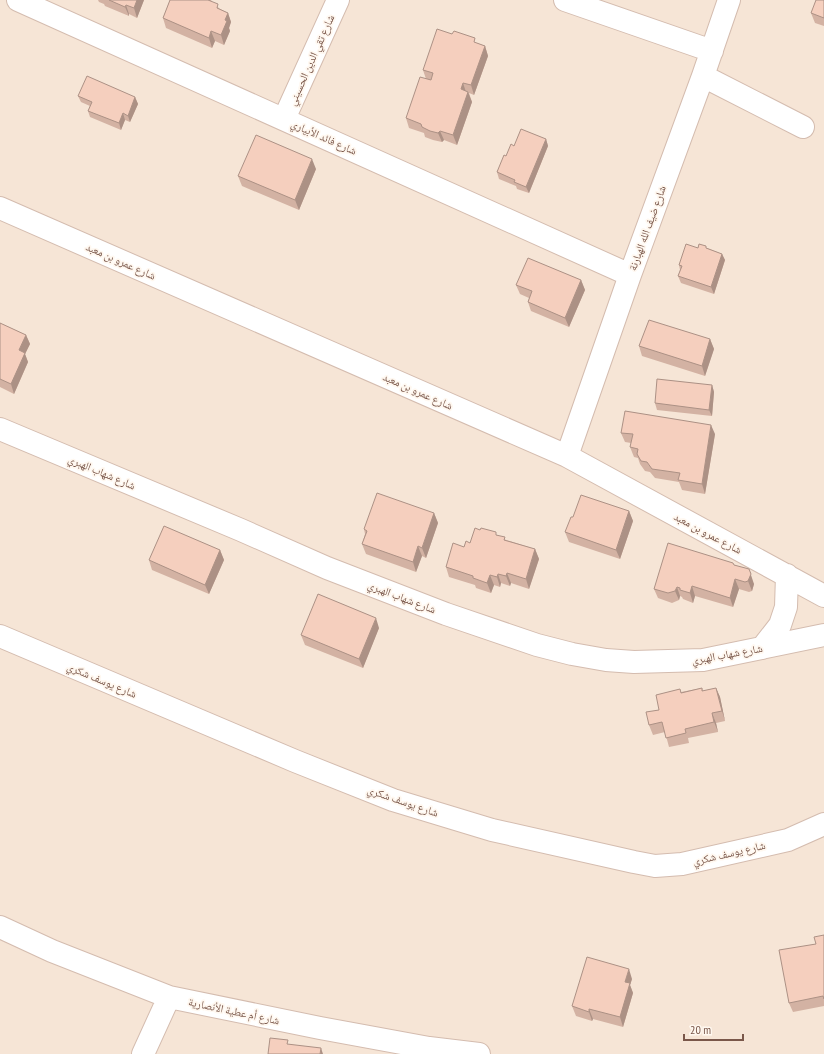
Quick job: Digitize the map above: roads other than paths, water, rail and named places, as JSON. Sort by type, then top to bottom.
[{"type":"street","name":"شارع فائد الأبياري","points":[[18,0],[630,275]]},
{"type":"street","name":"شارع تقي الدين الحسيني","points":[[284,119],[338,0]]},
{"type":"street","points":[[565,0],[712,50]]},
{"type":"street","name":"شارع ضيف الله الهبارنة","points":[[567,456],[630,275],[703,76],[729,0]]},
{"type":"street","points":[[703,76],[803,127]]},
{"type":"street","name":"شارع عمرو بن معبد","points":[[0,208],[567,456],[824,596]]},
{"type":"street","name":"شارع شهاب الهبري","points":[[0,430],[241,530],[327,568],[446,614],[537,645],[572,654],[606,660],[634,662],[703,660],[824,635]]},
{"type":"street","points":[[762,648],[780,625],[786,607],[787,575]]},
{"type":"street","name":"شارع يوسف شكري","points":[[0,636],[295,761],[393,800],[492,830],[655,866],[682,864],[788,840],[824,824]]},
{"type":"street","name":"شارع أم عطية الأنصارية","points":[[0,927],[52,951],[169,997],[320,1028],[429,1048],[479,1054]]},
{"type":"street","points":[[143,1054],[169,997]]}]
